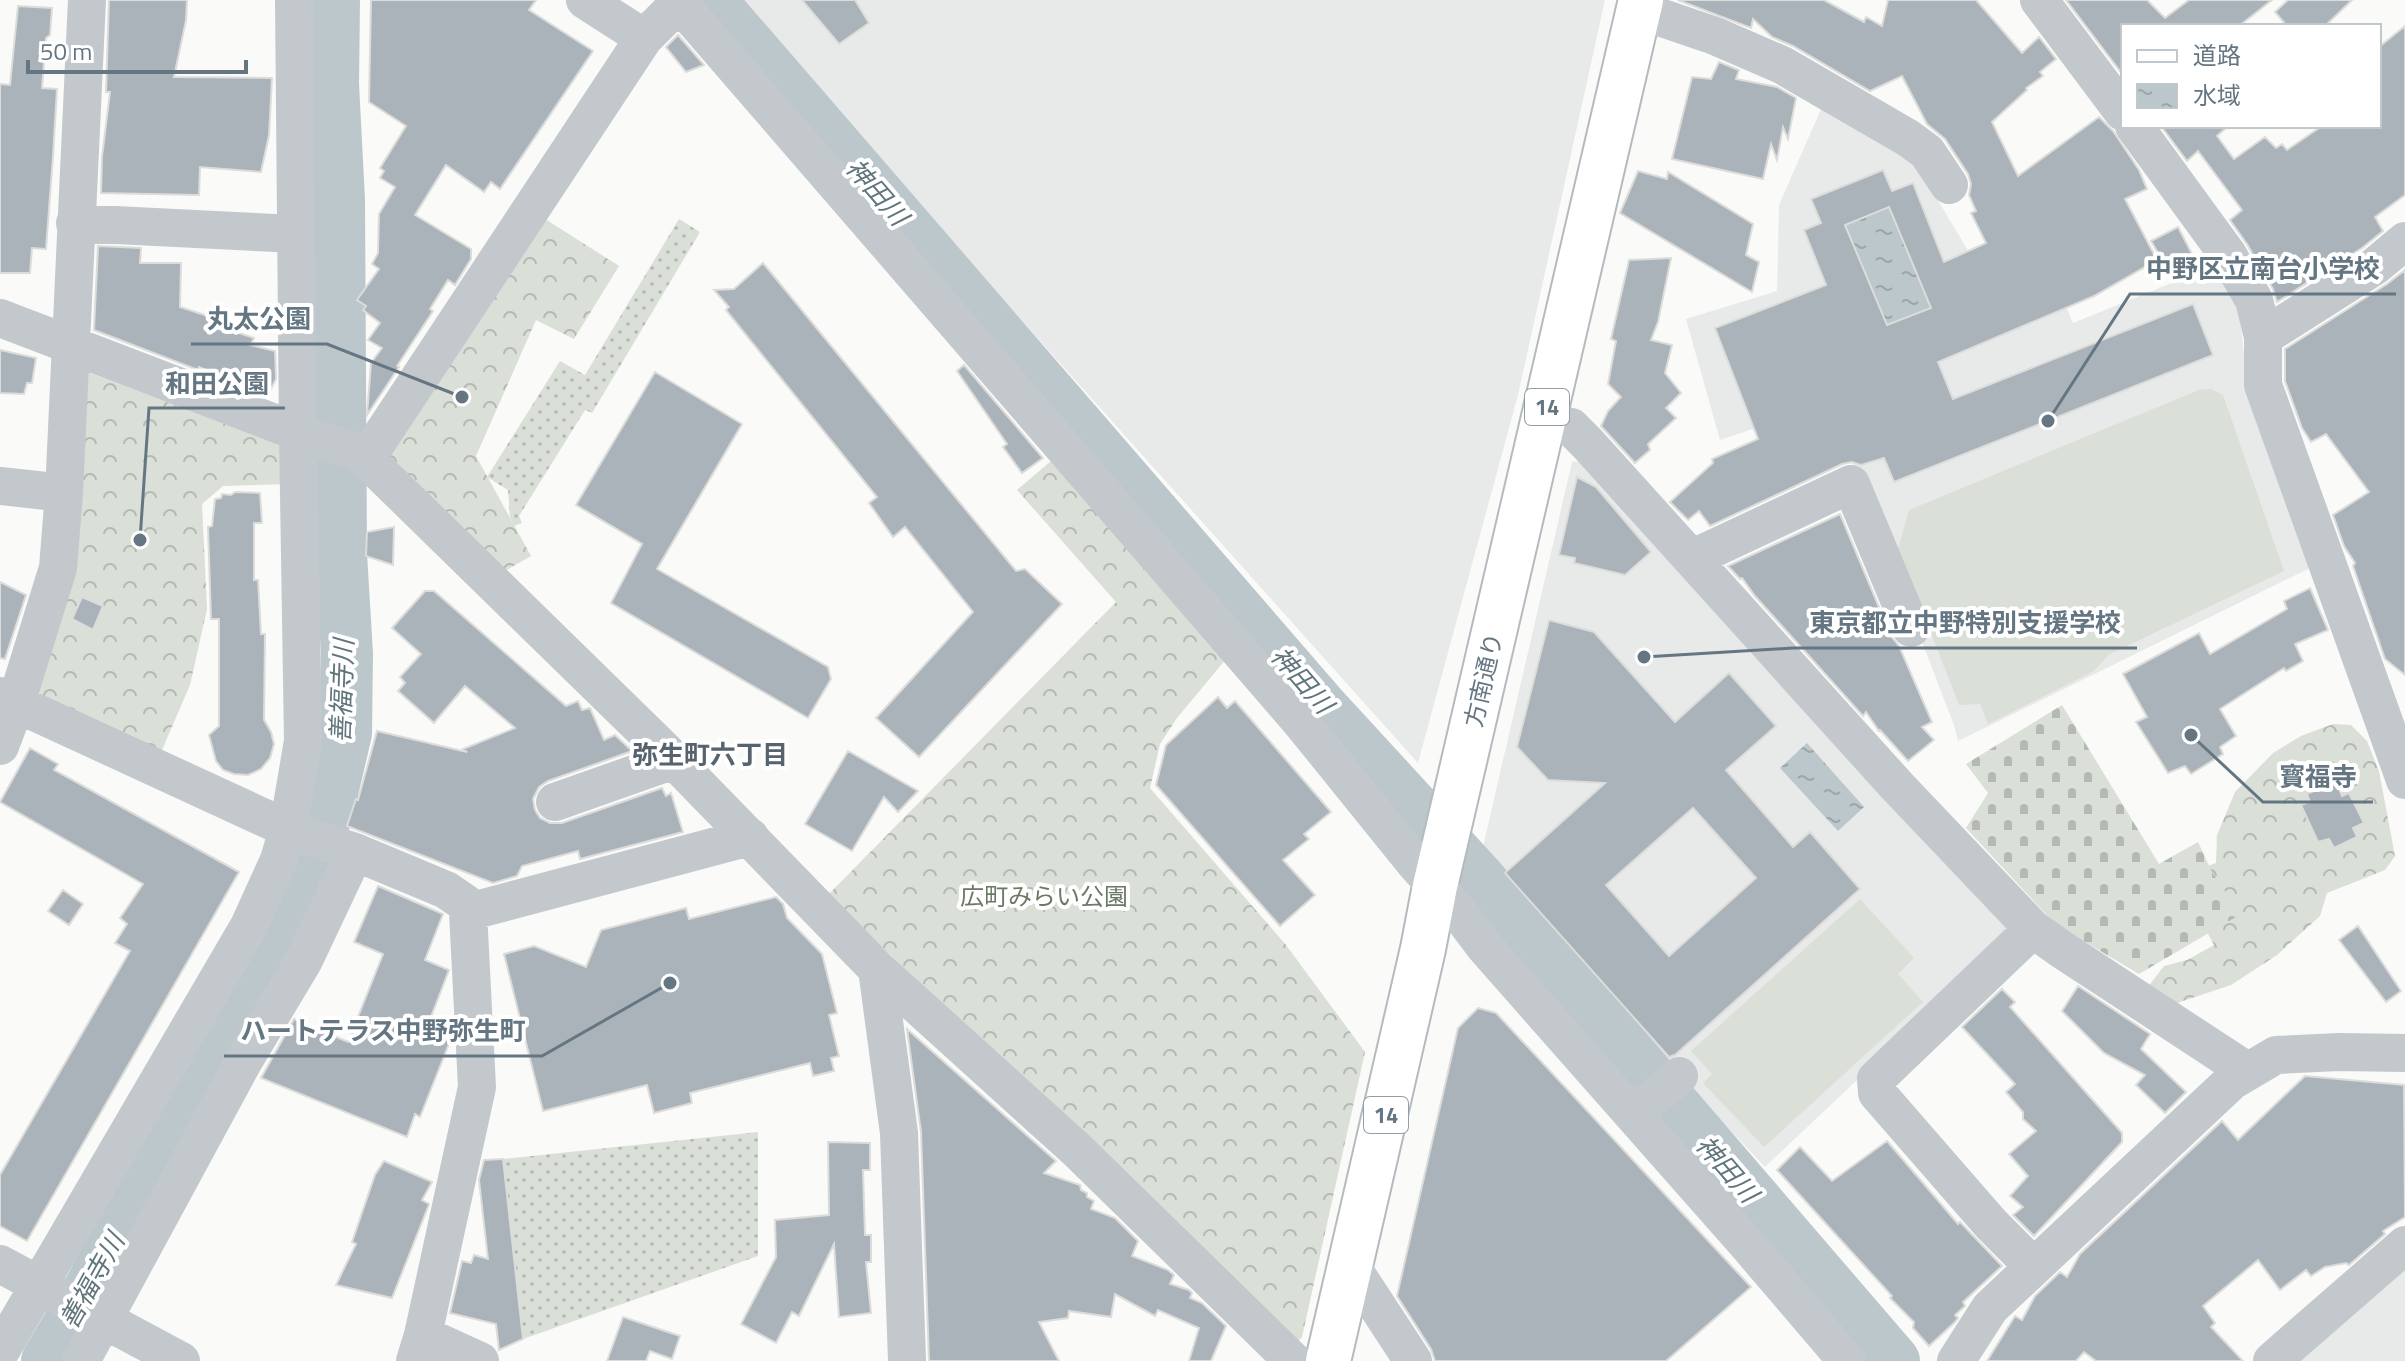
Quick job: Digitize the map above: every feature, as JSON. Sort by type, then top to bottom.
[{"type":"main road","name":"方南通り","points":[[1328,1361],[1640,5]]},
{"type":"street","points":[[0,746],[8,700],[58,568],[87,0]]},
{"type":"street","points":[[0,1352],[45,1288],[249,926],[292,830],[303,741],[304,434],[296,234],[294,0]]},
{"type":"street","points":[[585,0],[644,38]]},
{"type":"street","points":[[2039,0],[2121,109]]},
{"type":"street","points":[[1640,5],[1782,65],[1908,138],[1927,152],[1949,185]]},
{"type":"street","points":[[361,456],[644,38],[669,13],[688,13],[1438,877],[1485,947],[1639,1108],[1847,1361]]},
{"type":"street","points":[[2135,128],[2228,255],[2254,300],[2263,337],[2263,385],[2405,780]]},
{"type":"street","points":[[75,223],[296,234]]},
{"type":"street","points":[[2263,337],[2375,266],[2405,241]]},
{"type":"street","points":[[0,318],[361,456],[674,760],[877,969],[1077,1150],[1293,1361]]},
{"type":"street","points":[[1544,422],[1571,427],[1897,786],[2033,929],[2247,1071]]},
{"type":"street","points":[[1693,558],[1851,484],[1911,628]]},
{"type":"street","points":[[0,486],[64,493]]},
{"type":"street","points":[[8,700],[292,830],[446,890],[465,903],[468,912],[477,1087],[419,1348],[480,1361]]},
{"type":"street","points":[[555,802],[674,760]]},
{"type":"street","points":[[468,912],[750,837]]},
{"type":"street","points":[[81,1361],[97,1317],[304,960],[346,849]]},
{"type":"street","points":[[2033,929],[1876,1079],[1877,1093],[1991,1224],[2033,1266]]},
{"type":"street","points":[[877,969],[899,1133],[907,1361]]},
{"type":"street","points":[[1956,1361],[1990,1308],[2232,1081],[2276,1055],[2405,1053]]},
{"type":"street","points":[[1639,1108],[1679,1076]]},
{"type":"street","points":[[2272,1361],[2405,1245]]},
{"type":"street","points":[[0,1264],[181,1361]]},
{"type":"street","points":[[1351,1266],[1413,1361]]},
{"type":"shaded area","points":[[735,0],[1605,0],[1518,395],[1418,763]]},
{"type":"shaded area","points":[[1825,100],[1915,162],[1979,269],[2040,245],[2073,323],[2214,266],[2239,311],[2248,389],[2312,567],[1958,741],[1830,403],[1720,440],[1686,319],[1777,291],[1779,205]]},
{"type":"shaded area","points":[[1583,461],[2006,925],[2006,939],[1765,1167],[1679,1076],[1482,851],[1572,462]]},
{"type":"shaded area","points":[[2405,1256],[2405,1361],[2285,1361]]},
{"type":"green space","points":[[542,217],[619,266],[574,339],[536,320],[476,456],[531,556],[505,571],[384,455]]},
{"type":"green space","points":[[679,219],[700,232],[592,413],[585,410],[519,516],[522,523],[514,526],[510,517],[508,490],[487,477],[560,361],[585,375]]},
{"type":"green space","points":[[82,370],[283,446],[288,484],[223,486],[202,504],[207,609],[190,685],[159,757],[33,690]]},
{"type":"green space","points":[[2211,389],[2223,395],[2284,571],[2108,655],[2094,671],[1988,724],[1980,704],[1959,705],[1898,549],[1909,510],[2199,390]]},
{"type":"green space","name":"広町みらい公園","points":[[1051,461],[1231,653],[1177,718],[1160,744],[1150,788],[1286,945],[1365,1052],[1302,1337],[1294,1345],[828,895],[1116,602],[1017,490]]},
{"type":"green space","points":[[2062,705],[2159,864],[2198,842],[2212,872],[2241,914],[2139,974],[2055,924],[1966,828],[1988,793],[1966,764]]},
{"type":"green space","points":[[2333,724],[2351,725],[2367,741],[2379,771],[2395,856],[2385,870],[2327,893],[2320,916],[2277,955],[2231,985],[2177,1003],[2147,988],[2164,966],[2187,960],[2214,945],[2200,919],[2186,874],[2216,863],[2217,835],[2235,792],[2273,753],[2301,736]]},
{"type":"green space","points":[[1860,899],[1914,958],[1898,974],[1923,1002],[1764,1147],[1703,1083],[1712,1074],[1691,1051]]},
{"type":"green space","points":[[758,1132],[758,1256],[523,1339],[503,1159]]},
{"type":"water","points":[[1889,207],[1931,308],[1887,325],[1845,225]]},
{"type":"water","points":[[1807,743],[1864,807],[1838,831],[1780,768]]},
{"type":"building","points":[[109,0],[187,0],[174,77],[272,78],[269,135],[261,172],[200,167],[199,195],[101,193],[110,92],[106,92]]},
{"type":"building","points":[[371,0],[536,0],[529,10],[593,51],[500,189],[491,182],[484,192],[446,165],[415,215],[471,249],[471,259],[455,285],[448,280],[430,309],[433,311],[367,415],[371,363],[382,348],[368,340],[380,323],[363,310],[366,306],[357,300],[379,269],[372,264],[378,253],[379,214],[395,187],[380,178],[384,171],[380,168],[406,126],[369,102]]},
{"type":"building","points":[[802,0],[855,0],[869,23],[839,44]]},
{"type":"building","points":[[1678,0],[1824,0],[1864,22],[1866,17],[1882,26],[1888,0],[1976,0],[2022,53],[2039,37],[2056,59],[2040,72],[2043,76],[2026,88],[1992,122],[2018,176],[2099,117],[2113,131],[2139,170],[2147,189],[2125,199],[2157,260],[2094,296],[1938,362],[1953,399],[2193,304],[2213,355],[1894,482],[1884,458],[1861,465],[1852,462],[1710,526],[1699,511],[1688,520],[1670,502],[1713,463],[1712,459],[1758,439],[1715,328],[1826,285],[1804,230],[1821,223],[1811,199],[1883,170],[1892,191],[1913,183],[1944,262],[1986,243],[1971,213],[1976,211],[1969,195],[1971,184],[1968,174],[1945,139],[1927,124],[1902,76],[1870,91],[1772,37],[1753,19],[1751,28]],"holes":[[[1889,207],[1931,308],[1887,325],[1845,225]]]},
{"type":"building","points":[[2066,0],[2147,0],[2165,18],[2189,0],[2272,0],[2242,24],[2121,24],[2121,72]]},
{"type":"building","points":[[2288,0],[2352,0],[2327,24],[2285,24],[2275,12]]},
{"type":"building","points":[[18,6],[52,8],[42,88],[57,89],[53,156],[46,249],[32,248],[30,273],[0,273],[0,84],[10,85]]},
{"type":"building","points":[[2405,26],[2405,195],[2375,217],[2383,231],[2362,248],[2277,302],[2273,289],[2230,220],[2242,210],[2198,151],[2187,161],[2162,128],[2226,128],[2217,136],[2234,159],[2265,137],[2276,148],[2282,144],[2287,150],[2319,128],[2381,128],[2381,45]]},
{"type":"building","points":[[678,35],[704,65],[686,72],[666,47]]},
{"type":"building","points":[[1719,62],[1739,70],[1736,79],[1777,87],[1796,98],[1788,139],[1783,127],[1777,160],[1771,144],[1763,179],[1672,159],[1692,77],[1711,79]]},
{"type":"building","points":[[1638,171],[1667,179],[1668,172],[1753,224],[1746,255],[1759,262],[1752,292],[1620,213]]},
{"type":"building","points":[[2178,227],[2192,254],[2167,268],[2151,241]]},
{"type":"building","points":[[98,246],[141,248],[140,263],[181,263],[180,307],[220,320],[218,326],[254,338],[250,345],[275,351],[276,379],[269,393],[237,379],[236,382],[199,367],[198,370],[94,330]]},
{"type":"building","points":[[1671,258],[1658,322],[1651,340],[1672,345],[1665,373],[1681,393],[1666,408],[1676,418],[1648,444],[1650,450],[1635,463],[1601,426],[1608,411],[1621,397],[1608,384],[1616,341],[1611,339],[1629,260]]},
{"type":"building","points":[[763,263],[1016,571],[1025,569],[1062,604],[919,757],[876,718],[973,612],[905,527],[893,537],[869,503],[877,497],[726,310],[729,307],[714,290],[734,289]]},
{"type":"building","points":[[2405,270],[2405,675],[2385,659],[2353,566],[2355,563],[2344,546],[2333,515],[2369,492],[2326,434],[2311,442],[2302,428],[2285,381],[2285,349]]},
{"type":"building","points":[[0,350],[36,358],[32,383],[27,383],[24,394],[0,393]]},
{"type":"building","points":[[964,365],[1043,458],[1022,473],[1003,447],[1007,444],[957,371]]},
{"type":"building","points":[[655,372],[742,424],[657,569],[828,667],[831,679],[808,718],[611,603],[642,544],[576,505]]},
{"type":"building","points":[[1577,477],[1596,487],[1651,552],[1625,575],[1574,563],[1575,558],[1559,555]]},
{"type":"building","points":[[260,493],[262,523],[254,523],[254,580],[258,580],[261,634],[265,634],[264,720],[274,744],[270,758],[261,769],[248,775],[223,770],[216,761],[209,735],[219,726],[219,619],[211,619],[208,527],[212,526],[215,499],[221,498],[222,494]]},
{"type":"building","points":[[1840,514],[1891,636],[1899,646],[1932,722],[1922,727],[1934,740],[1908,761],[1879,731],[1866,712],[1863,716],[1728,566]]},
{"type":"building","points":[[394,527],[393,565],[366,556],[367,532]]},
{"type":"building","points":[[0,582],[26,595],[5,659],[0,658]]},
{"type":"building","points":[[2310,588],[2328,630],[2295,644],[2303,661],[2286,671],[2284,668],[2220,709],[2236,736],[2220,747],[2223,754],[2191,774],[2185,766],[2168,773],[2136,722],[2147,717],[2123,674],[2199,633],[2210,654],[2287,609],[2284,601]]},
{"type":"building","points":[[425,591],[434,591],[566,706],[578,701],[582,710],[590,708],[604,740],[615,735],[632,751],[539,787],[533,799],[540,818],[550,823],[562,823],[662,788],[666,796],[671,793],[683,832],[580,859],[578,851],[522,866],[517,876],[493,883],[347,826],[358,800],[377,731],[467,752],[463,749],[515,728],[465,686],[434,723],[398,691],[405,683],[400,677],[421,654],[392,628]]},
{"type":"building","points":[[82,597],[103,606],[93,630],[72,619]]},
{"type":"building","points":[[1549,620],[1594,632],[1675,722],[1729,673],[1776,726],[1726,770],[1793,847],[1810,832],[1860,889],[1675,1055],[1669,1057],[1505,873],[1605,783],[1548,780],[1517,747]],"holes":[[[1693,808],[1756,878],[1669,956],[1606,885]]]},
{"type":"building","points":[[1218,697],[1227,708],[1235,701],[1331,812],[1304,834],[1309,839],[1283,860],[1315,895],[1280,926],[1156,785],[1166,745]]},
{"type":"building","points":[[30,748],[58,764],[54,770],[239,872],[27,1241],[0,1226],[0,1175],[130,951],[115,943],[127,924],[120,918],[143,884],[0,802]]},
{"type":"building","points":[[848,751],[918,791],[898,812],[884,797],[852,851],[805,824]]},
{"type":"building","points":[[2336,781],[2342,796],[2349,793],[2364,823],[2353,828],[2357,837],[2334,848],[2329,839],[2318,842],[2301,805],[2310,802],[2307,794]]},
{"type":"building","points":[[378,886],[443,914],[425,960],[449,970],[431,1017],[448,1025],[452,1036],[420,1117],[415,1114],[407,1137],[261,1078],[294,1019],[348,1042],[383,954],[354,942]]},
{"type":"building","points":[[63,890],[83,904],[69,925],[48,911]]},
{"type":"building","points":[[776,897],[783,904],[787,918],[822,954],[837,1013],[829,1015],[839,1056],[831,1058],[834,1071],[813,1076],[810,1063],[690,1093],[692,1103],[654,1113],[647,1085],[543,1111],[504,954],[534,946],[586,967],[601,930],[686,908],[689,919]]},
{"type":"building","points":[[2358,926],[2401,991],[2386,1002],[2339,940]]},
{"type":"building","points":[[2078,986],[2150,1034],[2141,1049],[2186,1092],[2165,1113],[2136,1085],[2145,1075],[2104,1053],[2062,1011]]},
{"type":"building","points":[[2002,989],[2015,1002],[2010,1007],[2122,1133],[2122,1142],[2034,1236],[2013,1215],[2023,1207],[2010,1196],[2028,1176],[2009,1154],[2036,1131],[2023,1119],[2023,1112],[2006,1092],[2015,1084],[1962,1027]]},
{"type":"building","points":[[1478,1008],[1496,1013],[1751,1287],[1666,1361],[1435,1361],[1431,1349],[1397,1296],[1458,1028]]},
{"type":"building","points":[[907,1029],[1056,1161],[1044,1173],[1080,1185],[1087,1197],[1094,1201],[1091,1209],[1115,1218],[1138,1241],[1132,1256],[1168,1270],[1174,1275],[1170,1284],[1189,1290],[1192,1293],[1190,1298],[1202,1303],[1226,1326],[1211,1361],[1189,1361],[1199,1328],[1158,1310],[1155,1316],[1115,1294],[1111,1317],[1069,1311],[1068,1318],[1039,1322],[1059,1361],[929,1361],[921,1132]]},
{"type":"building","points":[[2305,1076],[2404,1085],[2405,1217],[2383,1231],[2385,1234],[2349,1265],[2325,1267],[2311,1276],[2306,1270],[2280,1290],[2258,1260],[2203,1306],[2215,1323],[2211,1327],[2243,1361],[2096,1361],[2084,1352],[2076,1361],[1987,1361],[2015,1316],[2022,1320],[2035,1296],[2060,1272],[2067,1277],[2080,1254],[2222,1121],[2238,1140]]},
{"type":"building","points":[[1887,1141],[1958,1224],[1960,1222],[2002,1266],[1963,1302],[1965,1306],[1955,1315],[1958,1318],[1955,1322],[1929,1346],[1913,1328],[1914,1322],[1890,1298],[1892,1296],[1777,1170],[1800,1147],[1832,1181]]},
{"type":"building","points":[[828,1142],[870,1143],[870,1170],[863,1170],[865,1235],[871,1235],[871,1262],[866,1262],[871,1313],[839,1317],[834,1244],[799,1316],[792,1312],[776,1343],[741,1324],[776,1257],[775,1220],[829,1215]]},
{"type":"building","points":[[503,1159],[523,1339],[499,1350],[496,1324],[450,1313],[462,1261],[471,1263],[474,1255],[488,1259],[479,1180],[484,1160]]},
{"type":"building","points":[[384,1161],[432,1182],[422,1200],[429,1204],[428,1207],[392,1298],[336,1285],[356,1244],[352,1242],[375,1175]]},
{"type":"building","points":[[623,1317],[680,1336],[672,1359],[650,1351],[646,1361],[607,1361]]},
{"type":"waterway","name":"善福寺川","points":[[47,1361],[218,1058],[282,936],[328,810],[346,733],[334,0]]},
{"type":"waterway","name":"神田川","points":[[710,0],[1320,705],[1477,876],[1894,1361]]},
{"type":"place","name":"丸太公園","points":[[462,397]]},
{"type":"place","name":"中野区立南台小学校","points":[[2048,421]]},
{"type":"place","name":"和田公園","points":[[140,540]]},
{"type":"place","name":"東京都立中野特別支援学校","points":[[1644,657]]},
{"type":"place","name":"寳福寺","points":[[2191,735]]},
{"type":"place","name":"ハートテラス中野弥生町","points":[[670,983]]},
{"type":"district","name":"弥生町六丁目","points":[[710,755]]}]
